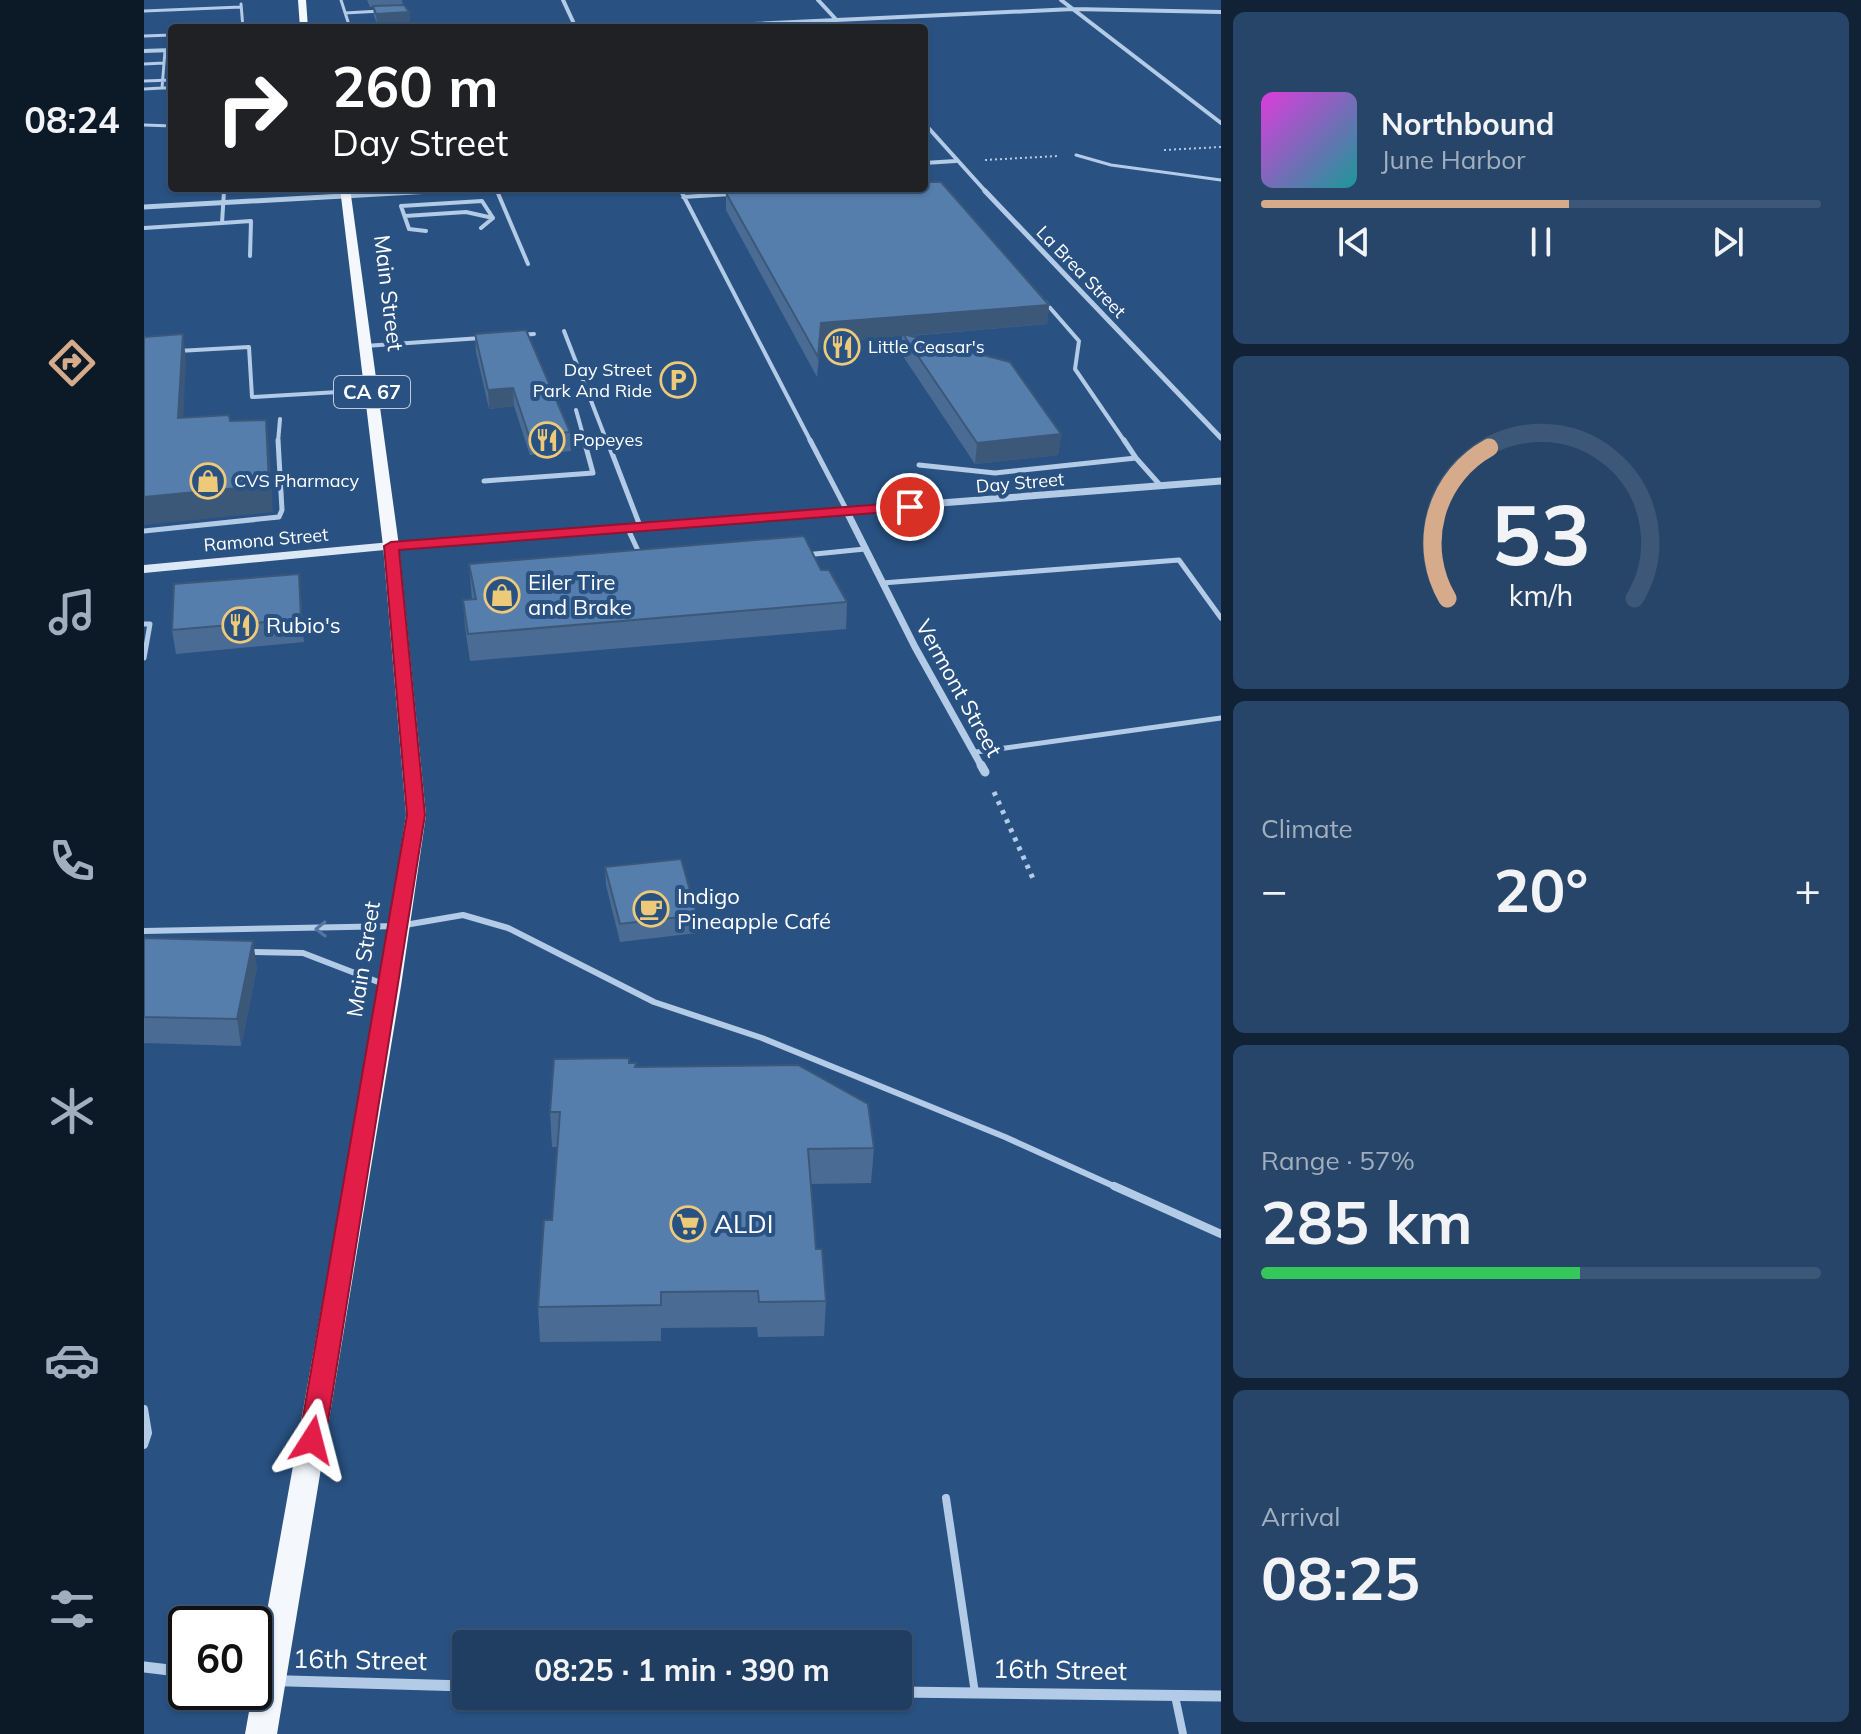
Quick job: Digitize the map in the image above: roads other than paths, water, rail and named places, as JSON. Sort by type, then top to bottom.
[{"type":"main road","points":[[302,0],[304,24]]},
{"type":"main road","name":"Main Street","points":[[272,1627],[390,986],[416,815],[391,546],[346,192]]},
{"type":"main road","name":"Ramona Street","points":[[144,569],[391,546]]},
{"type":"main road","name":"Main Street","points":[[261,1710],[261,1734]]},
{"type":"street","points":[[563,0],[574,24]]},
{"type":"street","points":[[818,0],[841,24]]},
{"type":"street","points":[[1061,0],[1221,123]]},
{"type":"street","points":[[763,24],[1073,9],[1221,12]]},
{"type":"street","points":[[144,51],[168,51]]},
{"type":"street","name":"La Brea Street","points":[[928,128],[956,161],[1221,438]]},
{"type":"street","points":[[928,163],[956,161]]},
{"type":"street","points":[[144,207],[335,192]]},
{"type":"street","name":"Day Street","points":[[391,546],[1221,481]]},
{"type":"street","name":"Vermont Street","points":[[847,512],[985,772]]},
{"type":"street","points":[[144,1667],[168,1670]]},
{"type":"street","name":"16th Street","points":[[272,1681],[452,1686]]},
{"type":"street","name":"16th Street","points":[[912,1692],[1221,1696]]},
{"type":"lane","points":[[341,0],[349,24]]},
{"type":"lane","points":[[144,11],[241,5],[243,24]]},
{"type":"lane","points":[[345,13],[390,11]]},
{"type":"lane","points":[[144,36],[168,35]]},
{"type":"lane","points":[[162,88],[165,51]]},
{"type":"lane","points":[[144,64],[164,63]]},
{"type":"lane","points":[[144,81],[168,80]]},
{"type":"lane","points":[[144,89],[168,88]]},
{"type":"lane","points":[[144,125],[168,126]]},
{"type":"lane","points":[[1076,155],[1112,165],[1178,171],[1221,180]]},
{"type":"lane","points":[[222,223],[224,192]]},
{"type":"lane","points":[[498,192],[528,264]]},
{"type":"lane","points":[[681,192],[830,473],[847,512]]},
{"type":"lane","points":[[683,197],[745,194]]},
{"type":"lane","points":[[426,231],[409,229],[401,206],[482,201],[493,218]]},
{"type":"lane","points":[[405,216],[466,212],[493,218]]},
{"type":"lane","points":[[481,228],[493,218]]},
{"type":"lane","points":[[144,228],[251,221],[250,256]]},
{"type":"lane","points":[[1039,296],[1079,341],[1075,369],[1136,458],[1160,485]]},
{"type":"lane","points":[[564,331],[640,526]]},
{"type":"lane","points":[[518,335],[534,334]]},
{"type":"lane","points":[[365,346],[488,337]]},
{"type":"lane","points":[[174,352],[249,347],[252,397],[372,390]]},
{"type":"lane","points":[[484,481],[593,473],[576,410]]},
{"type":"lane","points":[[144,531],[279,517],[282,510],[277,455],[280,419]]},
{"type":"lane","points":[[919,465],[995,473],[1136,458]]},
{"type":"lane","points":[[627,527],[647,569]]},
{"type":"lane","points":[[803,555],[865,549]]},
{"type":"lane","points":[[882,583],[1179,560],[1221,618]]},
{"type":"lane","points":[[144,624],[150,624],[144,658]]},
{"type":"lane","points":[[976,752],[1221,718]]},
{"type":"lane","points":[[144,931],[399,926],[463,915],[508,928],[654,1002],[762,1038],[1005,1137],[1221,1234]]},
{"type":"lane","points":[[239,952],[303,953],[390,986]]},
{"type":"lane","points":[[144,1409],[148,1433],[144,1445]]},
{"type":"lane","points":[[946,1498],[975,1693]]},
{"type":"lane","points":[[1175,1696],[1183,1734]]},
{"type":"place","name":"Little Ceasar's","points":[[842,347]]},
{"type":"place","name":"Day Street Park And Ride","points":[[678,380]]},
{"type":"place","name":"Popeyes","points":[[547,440]]},
{"type":"place","name":"CVS Pharmacy","points":[[208,481]]},
{"type":"place","name":"Eiler Tire and Brake","points":[[502,595]]},
{"type":"place","name":"Rubio's","points":[[240,625]]},
{"type":"place","name":"Indigo Pineapple Café","points":[[651,909]]},
{"type":"place","name":"ALDI","points":[[688,1224]]}]
